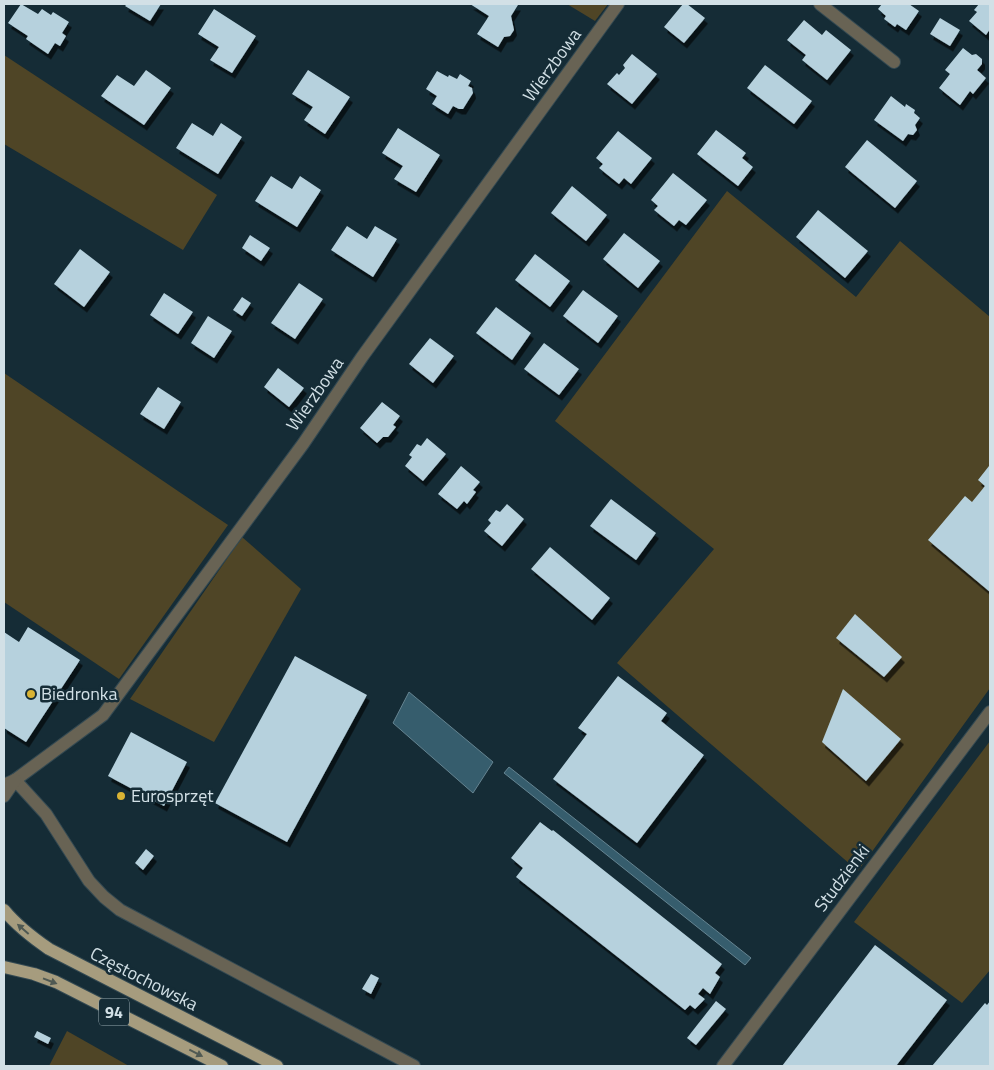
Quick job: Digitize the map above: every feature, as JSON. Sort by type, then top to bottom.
[{"type":"main road","name":"Częstochowska","points":[[4,910],[11,919],[50,949],[277,1066]]},
{"type":"main road","name":"94","points":[[4,967],[34,974],[56,982],[222,1066]]},
{"type":"street","name":"Wierzbowa","points":[[4,796],[10,782],[103,715],[303,444],[362,357],[618,4]]},
{"type":"street","points":[[820,4],[894,62]]},
{"type":"street","name":"Studzienki","points":[[723,1066],[990,712]]},
{"type":"street","points":[[10,782],[46,814],[89,881],[120,910],[414,1066]]},
{"type":"shaded area","points":[[567,4],[608,4],[595,21]]},
{"type":"shaded area","points":[[4,55],[217,195],[183,250],[4,144]]},
{"type":"shaded area","points":[[727,191],[856,297],[900,241],[990,317],[990,688],[858,871],[617,663],[714,549],[555,421]]},
{"type":"shaded area","points":[[4,373],[228,525],[119,679],[4,602]]},
{"type":"shaded area","points":[[242,537],[301,589],[214,742],[130,699]]},
{"type":"shaded area","points":[[990,741],[990,970],[962,1003],[854,922]]},
{"type":"shaded area","points":[[67,1031],[129,1066],[49,1066]]},
{"type":"water","points":[[409,692],[493,762],[473,793],[393,723]]},
{"type":"water","points":[[509,767],[751,958],[745,965],[504,773]]},
{"type":"building","points":[[21,4],[38,14],[42,9],[51,15],[53,12],[69,22],[62,33],[66,36],[60,46],[55,43],[48,54],[26,39],[28,36],[8,23]]},
{"type":"building","points":[[127,4],[161,4],[150,21],[125,6]]},
{"type":"building","points":[[470,4],[518,5],[511,16],[514,30],[510,36],[504,37],[498,47],[477,34],[489,16]]},
{"type":"building","points":[[683,4],[687,4],[705,18],[684,43],[664,27]]},
{"type":"building","points":[[882,4],[909,4],[919,11],[906,30],[897,24],[895,27],[884,19],[886,16],[878,9]]},
{"type":"building","points":[[979,4],[990,4],[990,29],[986,35],[969,21],[977,12],[974,10]]},
{"type":"building","points":[[214,9],[256,36],[232,73],[210,60],[219,47],[198,34]]},
{"type":"building","points":[[940,18],[960,30],[950,46],[930,34]]},
{"type":"building","points":[[804,20],[822,35],[826,30],[851,50],[827,80],[802,60],[806,55],[787,40]]},
{"type":"building","points":[[963,48],[972,55],[976,54],[982,59],[982,64],[977,70],[986,78],[973,94],[970,91],[960,105],[939,88],[950,74],[945,70]]},
{"type":"building","points":[[632,54],[657,74],[632,104],[607,84],[617,73],[619,75],[625,68],[623,65]]},
{"type":"building","points":[[765,65],[812,101],[794,124],[747,88]]},
{"type":"building","points":[[146,70],[171,88],[144,125],[101,96],[117,75],[134,86]]},
{"type":"building","points":[[308,70],[350,97],[325,134],[304,120],[313,107],[292,94]]},
{"type":"building","points":[[437,71],[457,79],[460,74],[471,81],[468,86],[472,88],[473,93],[463,109],[453,106],[448,114],[432,104],[437,96],[426,89]]},
{"type":"building","points":[[891,96],[905,107],[906,104],[915,110],[914,113],[920,118],[915,125],[917,130],[913,135],[908,134],[903,141],[874,120]]},
{"type":"building","points":[[192,123],[213,136],[221,123],[242,137],[218,174],[176,148]]},
{"type":"building","points":[[398,128],[440,155],[416,192],[394,179],[403,166],[382,153]]},
{"type":"building","points":[[716,130],[746,153],[742,158],[753,167],[738,186],[697,154]]},
{"type":"building","points":[[618,131],[652,158],[631,184],[624,178],[619,184],[599,168],[603,164],[596,158]]},
{"type":"building","points":[[867,140],[917,181],[895,208],[845,167]]},
{"type":"building","points":[[673,173],[707,200],[686,225],[679,220],[674,226],[654,210],[658,206],[651,200]]},
{"type":"building","points":[[271,176],[292,189],[300,176],[321,190],[297,227],[255,201]]},
{"type":"building","points":[[572,186],[607,215],[586,241],[551,213]]},
{"type":"building","points":[[818,210],[868,251],[845,278],[796,237]]},
{"type":"building","points":[[347,226],[367,239],[375,226],[397,239],[373,277],[331,250]]},
{"type":"building","points":[[624,233],[660,261],[638,288],[603,259]]},
{"type":"building","points":[[250,235],[270,248],[261,261],[242,248]]},
{"type":"building","points":[[80,249],[110,272],[84,307],[54,284]]},
{"type":"building","points":[[535,254],[570,281],[550,307],[515,280]]},
{"type":"building","points":[[299,283],[323,299],[295,339],[271,323]]},
{"type":"building","points":[[583,290],[618,316],[598,343],[563,316]]},
{"type":"building","points":[[164,293],[193,312],[178,334],[150,315]]},
{"type":"building","points":[[242,297],[251,303],[242,316],[233,310]]},
{"type":"building","points":[[496,307],[531,333],[512,360],[476,333]]},
{"type":"building","points":[[208,316],[232,331],[214,358],[191,343]]},
{"type":"building","points":[[430,338],[454,356],[433,383],[409,364]]},
{"type":"building","points":[[544,343],[579,369],[559,395],[524,369]]},
{"type":"building","points":[[278,368],[304,388],[289,407],[264,387]]},
{"type":"building","points":[[158,387],[181,402],[164,429],[140,414]]},
{"type":"building","points":[[382,402],[400,416],[393,425],[396,427],[388,437],[383,437],[377,443],[360,428]]},
{"type":"building","points":[[427,438],[446,454],[423,481],[405,466],[412,457],[409,455],[417,444],[421,446]]},
{"type":"building","points":[[461,466],[480,482],[473,490],[476,492],[467,504],[464,501],[457,509],[438,494]]},
{"type":"building","points":[[989,466],[990,592],[928,540],[965,496],[972,502],[985,486],[978,480]]},
{"type":"building","points":[[611,499],[656,533],[636,560],[590,526]]},
{"type":"building","points":[[507,504],[524,519],[502,546],[484,531],[491,523],[488,520],[496,510],[500,512]]},
{"type":"building","points":[[550,547],[610,598],[592,620],[531,569]]},
{"type":"building","points":[[855,614],[902,657],[884,677],[836,638]]},
{"type":"building","name":"Biedronka","points":[[28,627],[80,660],[26,742],[4,728],[4,632],[19,642]]},
{"type":"building","points":[[295,656],[367,695],[287,842],[215,803]]},
{"type":"building","points":[[618,676],[667,713],[661,721],[704,755],[637,843],[553,779],[587,734],[578,728]]},
{"type":"building","points":[[843,689],[901,739],[866,781],[822,742]]},
{"type":"building","points":[[131,732],[187,762],[164,806],[108,776]]},
{"type":"building","points":[[540,822],[553,830],[722,964],[715,973],[720,977],[710,994],[703,988],[698,994],[705,999],[695,1009],[690,1005],[685,1010],[516,877],[523,868],[511,858]]},
{"type":"building","points":[[146,849],[154,856],[143,870],[135,863]]},
{"type":"building","points":[[875,945],[947,1000],[896,1066],[782,1066]]},
{"type":"building","points":[[371,974],[379,978],[371,994],[362,989]]},
{"type":"building","points":[[716,1001],[726,1009],[696,1045],[687,1038]]},
{"type":"building","points":[[990,1001],[990,1066],[932,1066],[985,1003],[987,1005]]},
{"type":"building","points":[[37,1031],[51,1038],[48,1044],[34,1037]]},
{"type":"place","name":"Biedronka","points":[[31,694]]},
{"type":"place","name":"Eurosprzęt","points":[[121,796]]}]
